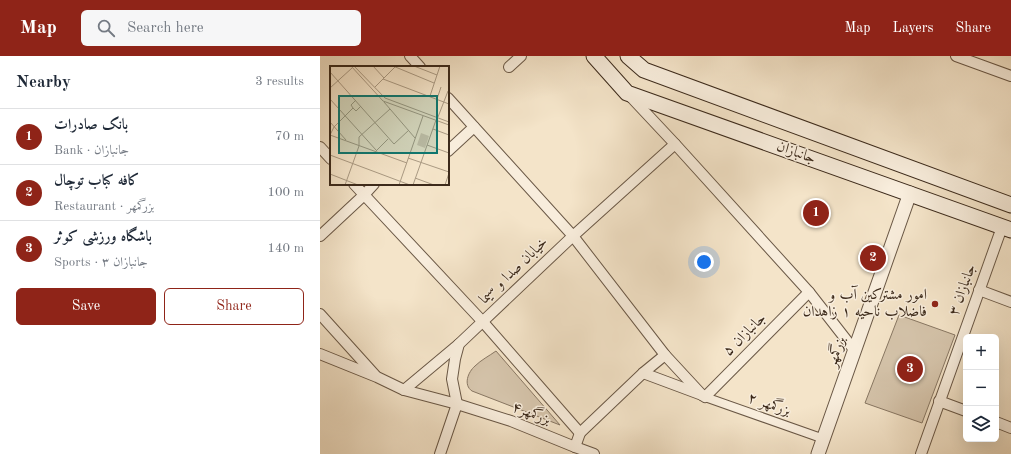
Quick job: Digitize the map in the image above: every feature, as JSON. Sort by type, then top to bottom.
[{"type":"main road","name":"جانبازان","points":[[594,56],[627,93],[1006,228]]},
{"type":"main road","name":"جانبازان","points":[[628,56],[644,70],[1011,205]]},
{"type":"main road","points":[[1006,228],[1011,210]]},
{"type":"street","points":[[410,56],[419,66]]},
{"type":"street","points":[[508,67],[521,56]]},
{"type":"street","points":[[957,56],[1010,74]]},
{"type":"street","points":[[627,93],[809,292],[855,351]]},
{"type":"street","points":[[449,99],[573,236],[665,355],[703,396]]},
{"type":"street","points":[[449,150],[474,127]]},
{"type":"street","name":"خیابان صدا و سیما","points":[[404,390],[459,344],[573,236],[675,144]]},
{"type":"street","points":[[320,147],[330,158]]},
{"type":"street","points":[[355,185],[483,322],[580,433]]},
{"type":"street","points":[[320,236],[373,185]]},
{"type":"street","name":"بزرگمهر","points":[[818,454],[910,193]]},
{"type":"street","name":"جانبازان ۳","points":[[921,454],[979,290],[1006,228]]},
{"type":"street","points":[[979,290],[1011,302]]},
{"type":"street","name":"جانبازان ۵","points":[[703,396],[809,292]]},
{"type":"street","points":[[320,314],[377,377]]},
{"type":"street","points":[[440,454],[456,404],[452,379],[459,344]]},
{"type":"street","name":"بزرگمهر۴","points":[[320,354],[377,377],[404,390],[512,421],[594,454]]},
{"type":"street","points":[[575,447],[580,433],[643,373],[665,355]]},
{"type":"street","points":[[643,373],[703,396]]},
{"type":"street","name":"بزرگمهر ۲","points":[[703,396],[824,439]]},
{"type":"street","points":[[940,401],[963,410]]},
{"type":"street","points":[[999,423],[1011,428]]},
{"type":"shaded area","points":[[899,315],[955,335],[922,423],[865,403]]},
{"type":"shaded area","points":[[496,351],[560,425],[472,391],[469,388],[467,382],[472,369]]},
{"type":"place","name":"بانک صادرات","points":[[816,213]]},
{"type":"place","name":"کافه کباب توچال","points":[[873,258]]},
{"type":"place","name":"امور مشترکین آب و فاضلاب ناحیه ۱ زاهدان","points":[[935,304]]},
{"type":"place","name":"باشگاه ورزشی کوثر","points":[[910,369]]}]
